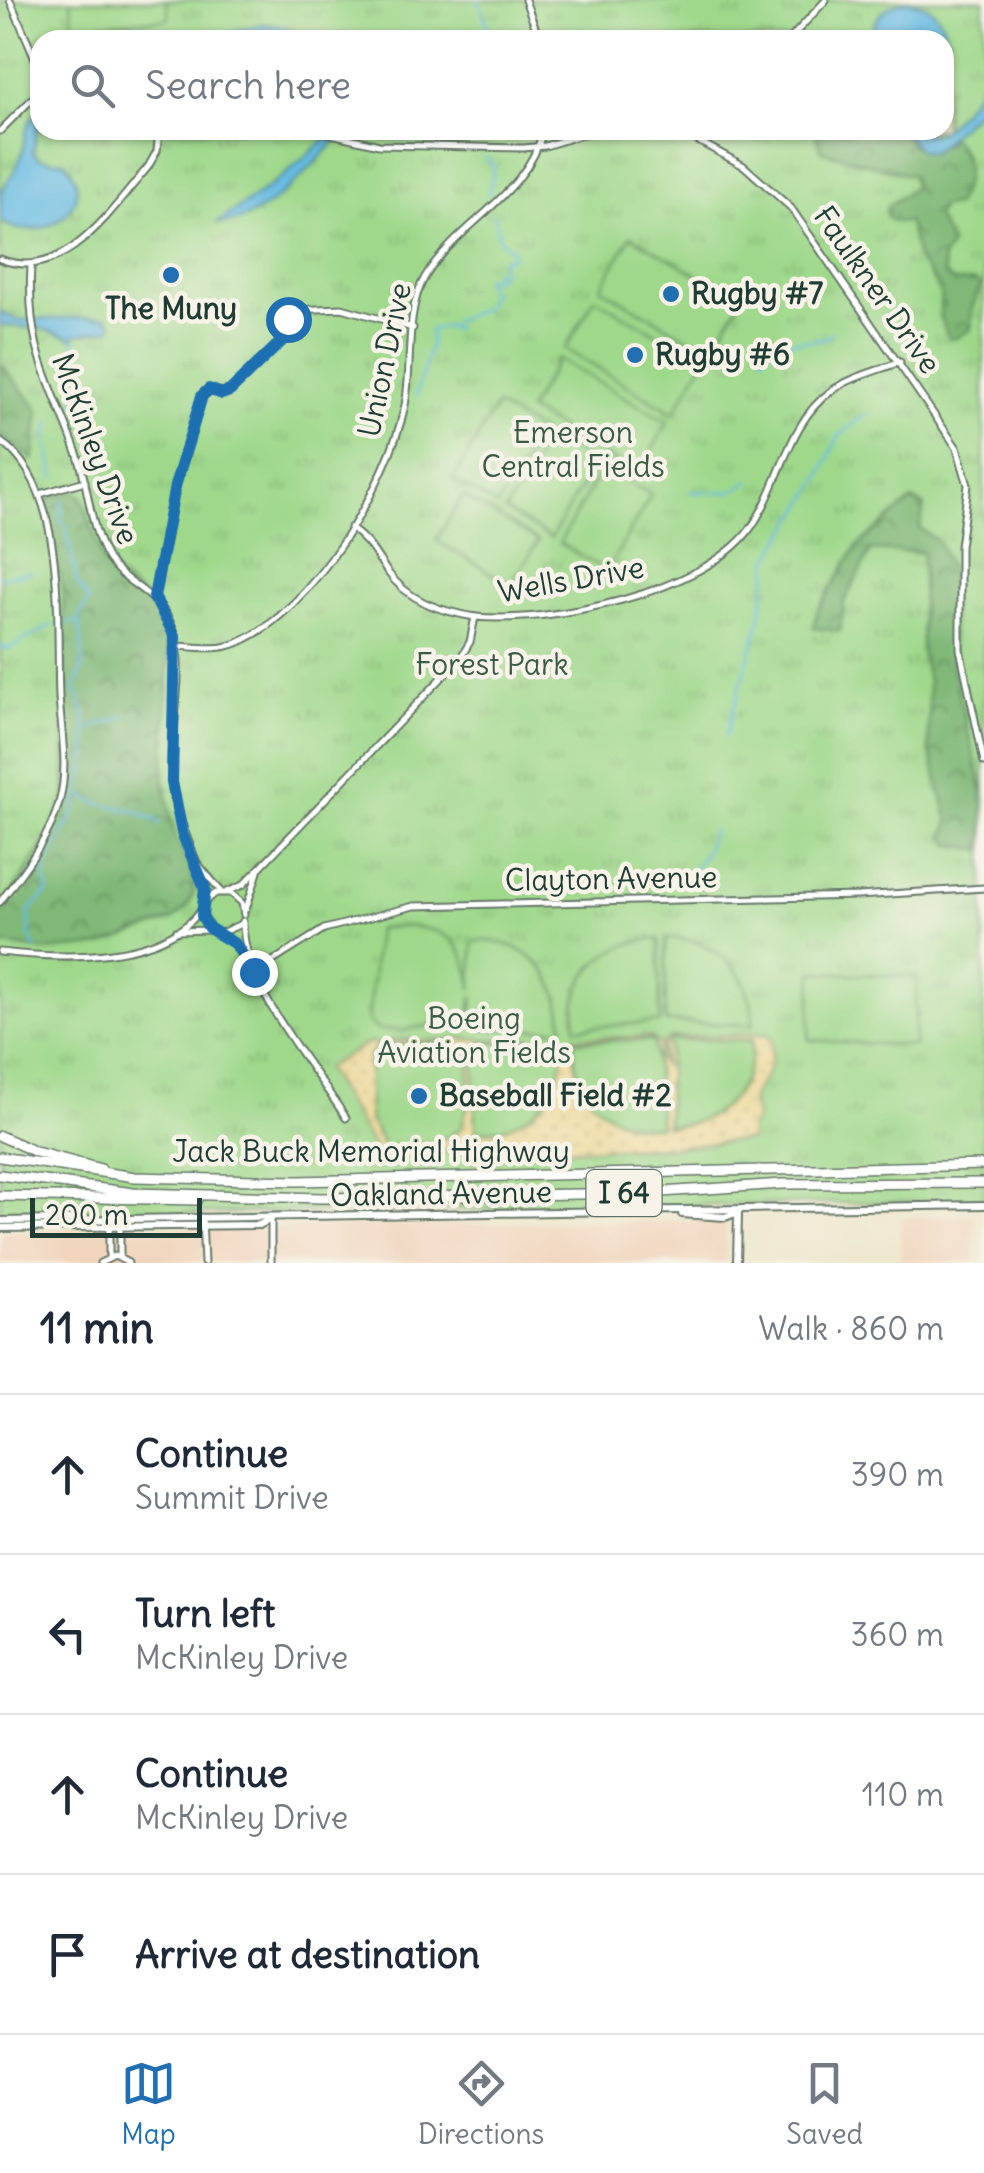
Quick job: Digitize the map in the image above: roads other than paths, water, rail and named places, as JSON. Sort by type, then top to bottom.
[{"type":"highway","points":[[0,1136],[118,1175]]},
{"type":"highway","name":"Jack Buck Memorial Highway","points":[[0,1157],[118,1175],[344,1181],[638,1176],[780,1166],[984,1166]]},
{"type":"highway","name":"Jack Buck Memorial Highway","points":[[0,1174],[91,1190],[224,1196],[438,1197],[634,1193],[782,1184],[984,1184]]},
{"type":"highway","points":[[0,1196],[165,1202],[224,1196]]},
{"type":"street","points":[[10,0],[30,47]]},
{"type":"street","points":[[524,0],[536,30]]},
{"type":"street","points":[[799,30],[826,0]]},
{"type":"street","points":[[0,131],[30,101]]},
{"type":"street","points":[[0,259],[31,266],[57,259],[87,234],[152,162],[157,140]]},
{"type":"street","points":[[356,140],[391,146],[539,147],[563,140]]},
{"type":"street","name":"Union Drive","points":[[176,646],[228,646],[276,619],[315,583],[350,528],[401,419],[424,278],[530,163],[541,140]]},
{"type":"street","name":"Faulkner Drive","points":[[696,140],[744,166],[791,208],[957,448],[966,475],[959,632],[984,762]]},
{"type":"street","name":"McKinley Drive","points":[[31,266],[31,330],[41,373],[85,481],[109,560],[154,597],[170,620],[176,646],[172,782],[179,824],[193,858],[204,904]]},
{"type":"street","points":[[154,597],[175,486],[203,392],[230,391],[286,337],[294,310],[342,308],[413,328]]},
{"type":"street","name":"Wells Drive","points":[[224,892],[240,887],[458,660],[470,642],[475,617],[512,618],[574,608],[654,590],[698,570],[749,530],[806,419],[823,397],[845,383],[900,362]]},
{"type":"street","points":[[0,441],[25,468],[39,494],[58,594],[63,788],[46,834],[0,902]]},
{"type":"street","points":[[39,494],[85,481]]},
{"type":"street","points":[[350,528],[372,546],[409,594],[432,607],[475,617]]},
{"type":"street","name":"McKinley Drive","points":[[193,858],[224,892]]},
{"type":"street","name":"Wells Drive","points":[[244,918],[262,865]]},
{"type":"street","name":"Clayton Avenue","points":[[254,972],[324,928],[414,906],[858,896],[984,888]]},
{"type":"street","points":[[0,952],[90,957],[133,948],[168,932],[224,892],[240,900],[248,962]]},
{"type":"street","points":[[204,904],[211,930]]},
{"type":"street","points":[[219,933],[232,932],[244,918]]},
{"type":"street","points":[[168,932],[211,930],[248,962],[346,1118]]},
{"type":"street","name":"Oakland Avenue","points":[[0,1224],[260,1224],[270,1219],[982,1207]]},
{"type":"street","points":[[738,1212],[738,1263]]},
{"type":"street","points":[[270,1219],[271,1263]]},
{"type":"street","points":[[203,1222],[204,1263]]},
{"type":"street","points":[[108,1223],[109,1257]]},
{"type":"street","points":[[120,1223],[120,1257]]},
{"type":"street","points":[[100,1263],[109,1257],[120,1257],[128,1263]]},
{"type":"water","points":[[908,1],[926,6],[939,17],[944,30],[874,30],[882,13]]},
{"type":"water","points":[[262,24],[291,30],[241,30]]},
{"type":"water","points":[[984,78],[984,104],[954,132],[954,118]]},
{"type":"water","points":[[30,122],[30,140],[35,140],[33,153],[41,159],[64,161],[74,176],[77,191],[63,216],[34,229],[0,221],[2,192],[22,155]]},
{"type":"water","points":[[335,140],[266,207],[233,222],[217,223],[276,182],[323,142]]},
{"type":"water","points":[[910,140],[945,140],[932,152],[919,150]]},
{"type":"water","points":[[0,312],[17,320],[107,317],[113,325],[111,329],[75,335],[75,339],[42,329],[0,325]]},
{"type":"waterway","points":[[479,0],[489,30]]},
{"type":"waterway","points":[[484,156],[494,167],[489,195]]},
{"type":"waterway","points":[[416,396],[431,342],[430,330],[448,326],[453,330],[454,321],[486,307],[490,293],[485,278],[495,279],[494,270],[501,275],[502,259],[512,257],[513,251],[499,238],[494,215]]},
{"type":"waterway","points":[[762,357],[784,343],[816,340],[832,333]]},
{"type":"waterway","points":[[70,407],[81,397],[87,377],[79,375],[86,365],[74,360],[75,339]]},
{"type":"waterway","points":[[726,735],[761,617],[770,558],[818,482],[838,437],[867,413]]},
{"type":"waterway","points":[[50,421],[47,438],[55,478]]},
{"type":"waterway","points":[[690,492],[730,492],[751,481]]},
{"type":"waterway","points":[[36,949],[30,936],[29,911],[48,892],[48,861],[72,816],[87,751],[85,718],[74,688],[82,663],[79,617],[89,600],[77,584],[67,528],[61,521],[62,501]]},
{"type":"waterway","points":[[0,577],[31,572]]},
{"type":"waterway","points":[[66,623],[79,622]]},
{"type":"waterway","points":[[0,646],[8,649],[53,625]]},
{"type":"waterway","points":[[87,730],[125,716]]},
{"type":"waterway","points":[[82,796],[103,805]]},
{"type":"waterway","points":[[108,805],[138,812],[161,823]]},
{"type":"waterway","points":[[690,875],[707,849],[713,830]]},
{"type":"place","name":"The Muny","points":[[171,275]]},
{"type":"place","name":"Rugby #7","points":[[671,294]]},
{"type":"place","name":"Rugby #6","points":[[635,355]]},
{"type":"place","name":"Baseball Field #2","points":[[419,1096]]},
{"type":"park label","name":"Emerson Central Fields","points":[[573,450]]},
{"type":"park label","name":"Forest Park","points":[[492,665]]},
{"type":"park label","name":"Boeing Aviation Fields","points":[[474,1036]]}]
